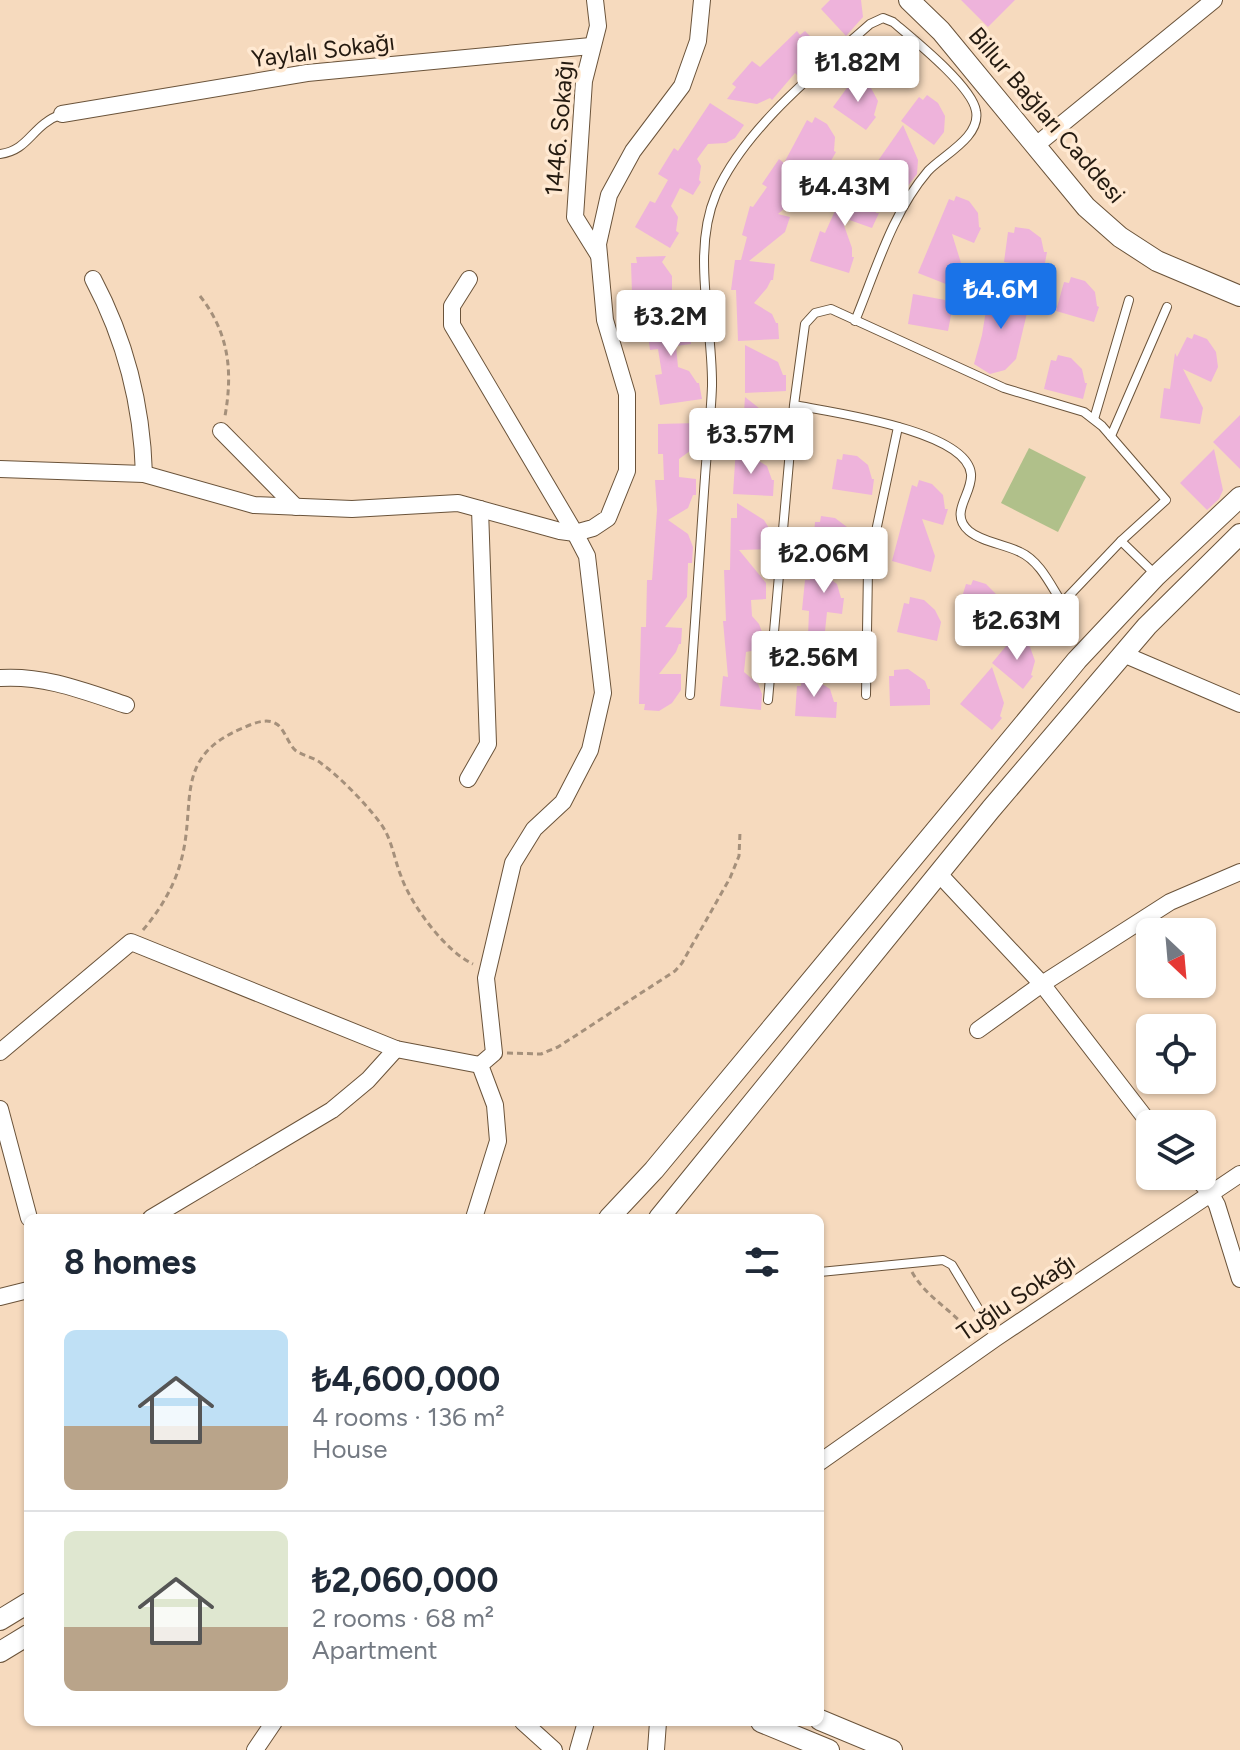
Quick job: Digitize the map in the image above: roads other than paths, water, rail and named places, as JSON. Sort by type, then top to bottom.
[{"type":"street","name":"1446. Sokağı","points":[[595,0],[598,26],[584,81],[575,217],[599,255]]},
{"type":"street","points":[[0,469],[144,474],[254,505],[352,509],[458,503],[575,533],[593,528],[608,518],[627,471],[627,394],[605,320],[598,244],[609,195],[633,151],[682,86],[698,41],[702,0]]},
{"type":"street","name":"Billur Bağları Caddesi","points":[[909,0],[941,31],[1086,207],[1120,237],[1157,261],[1240,296]]},
{"type":"street","points":[[1035,146],[1214,0]]},
{"type":"street","name":"Yaylalı Sokağı","points":[[62,114],[307,73],[591,46]]},
{"type":"street","points":[[93,279],[118,331],[135,386],[142,430],[144,474]]},
{"type":"street","points":[[469,279],[452,306],[455,334],[587,556],[603,693],[590,750],[563,802],[534,829],[513,863],[486,978],[494,1053],[480,1065]]},
{"type":"street","points":[[221,431],[296,507]]},
{"type":"street","points":[[613,1214],[654,1170],[1077,660],[1156,576],[1240,497]]},
{"type":"street","points":[[468,779],[488,744],[480,509]]},
{"type":"street","points":[[662,1214],[1123,654],[1240,534]]},
{"type":"street","points":[[1123,654],[1240,704]]},
{"type":"street","points":[[0,678],[47,681],[126,705]]},
{"type":"street","points":[[978,1030],[1042,984],[1170,902],[1240,872]]},
{"type":"street","points":[[939,874],[1042,984],[1139,1110]]},
{"type":"street","points":[[0,1052],[131,942],[396,1049],[480,1065]]},
{"type":"street","points":[[158,1214],[332,1110],[368,1080],[396,1049]]},
{"type":"street","points":[[475,1214],[498,1141],[495,1105],[480,1065]]},
{"type":"street","points":[[0,1109],[28,1214]]},
{"type":"street","name":"Tuğlu Sokağı","points":[[824,1459],[996,1338],[1240,1174]]},
{"type":"street","points":[[1207,1190],[1223,1221],[1240,1279]]},
{"type":"street","points":[[0,1297],[24,1291]]},
{"type":"street","points":[[0,1620],[24,1605]]},
{"type":"street","points":[[0,1652],[24,1637]]},
{"type":"street","points":[[824,1722],[892,1750]]},
{"type":"street","points":[[255,1750],[271,1726]]},
{"type":"street","points":[[527,1726],[554,1750]]},
{"type":"street","points":[[578,1750],[585,1726]]},
{"type":"street","points":[[656,1750],[658,1726]]},
{"type":"street","points":[[771,1726],[829,1750]]},
{"type":"lane","points":[[690,695],[712,388],[706,279],[706,234],[711,207],[728,172],[770,117],[796,89],[870,24],[883,18],[893,22],[942,65],[973,102],[976,122],[970,135],[939,159],[912,193],[893,226],[855,321]]},
{"type":"lane","points":[[0,154],[18,150],[40,125],[62,114]]},
{"type":"lane","points":[[1094,419],[1129,300]]},
{"type":"lane","points":[[1111,436],[1167,307]]},
{"type":"lane","points":[[768,700],[794,405],[807,320],[820,310],[831,309],[1004,388],[1072,408],[1094,419],[1166,500],[1121,541],[1062,603],[1042,571],[1022,552],[971,533],[963,524],[960,510],[971,479],[967,462],[936,439],[898,427],[794,405]]},
{"type":"lane","points":[[866,695],[868,569],[898,427]]},
{"type":"lane","points":[[1121,541],[1156,576]]},
{"type":"lane","points":[[824,1272],[937,1259],[948,1262],[996,1338]]}]
